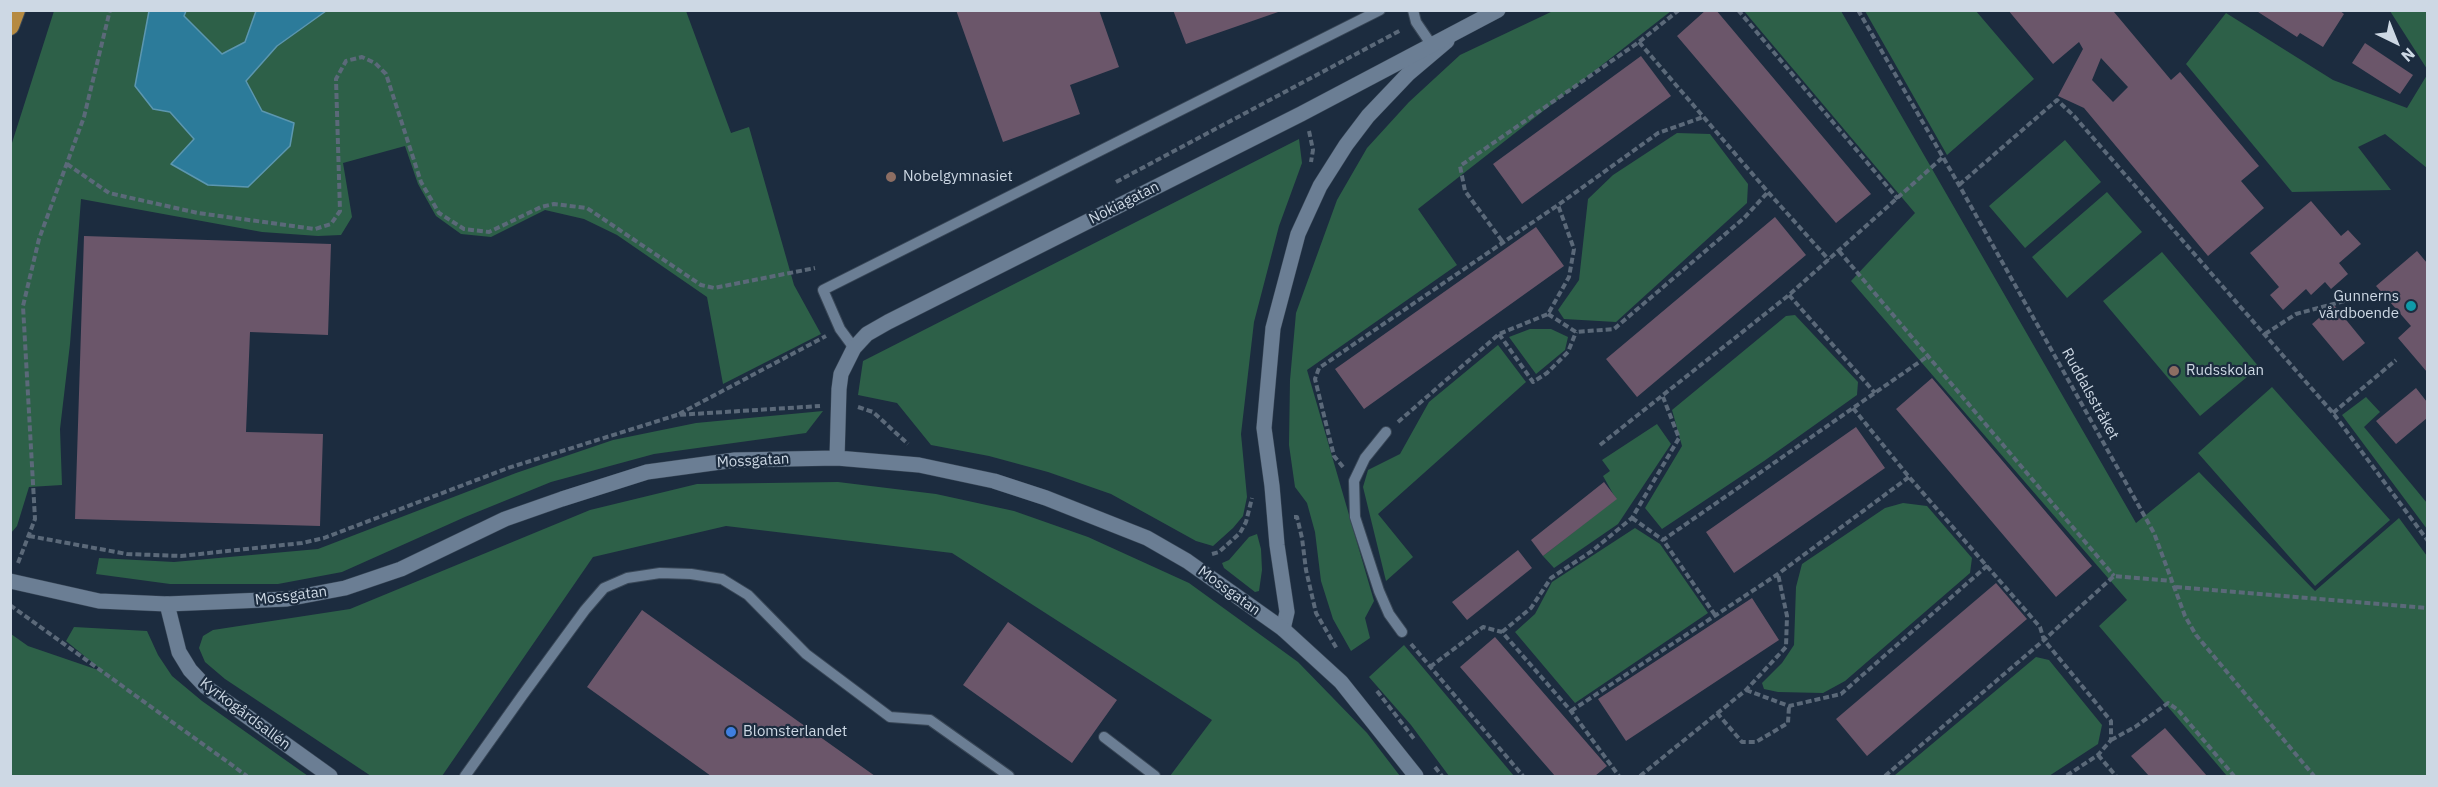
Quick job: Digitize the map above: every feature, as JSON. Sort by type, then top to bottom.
[{"type":"highway","points":[[10,26],[16,10]]},
{"type":"street","name":"Nokiagatan","points":[[837,458],[839,389],[844,364],[867,334],[1301,114],[1498,10]]},
{"type":"street","points":[[1283,629],[1287,612],[1264,428],[1273,328],[1298,234],[1320,186],[1368,116],[1408,74],[1460,29]]},
{"type":"street","name":"Mossgatan","points":[[10,581],[99,601],[167,604],[287,599],[345,588],[401,569],[505,519],[647,472],[735,460],[837,458],[919,465],[994,481],[1096,516],[1147,538],[1187,561],[1283,629],[1341,682],[1416,777]]},
{"type":"street","name":"Kyrkogårdsallén","points":[[167,604],[179,652],[190,670],[206,687],[330,777]]},
{"type":"lane","points":[[854,348],[840,329],[823,290],[1380,10]]},
{"type":"lane","points":[[1413,10],[1416,22],[1431,44]]},
{"type":"lane","points":[[1386,432],[1365,458],[1354,481],[1355,517],[1379,591],[1389,614],[1402,632]]},
{"type":"lane","points":[[465,777],[529,686],[604,588],[627,578],[660,573],[691,574],[722,579],[748,595],[806,654],[890,717],[930,720],[1009,777]]},
{"type":"lane","points":[[1104,737],[1155,777]]},
{"type":"path","points":[[20,557],[35,519],[23,306],[39,239],[84,117],[110,10]]},
{"type":"path","points":[[1502,242],[1465,191],[1460,166],[1639,42],[1679,10]]},
{"type":"path","points":[[1738,10],[1898,199]]},
{"type":"path","name":"Ruddalsstråket","points":[[1858,10],[2154,533],[2185,616],[2209,652],[2314,777]]},
{"type":"path","points":[[1112,184],[1416,22]]},
{"type":"path","points":[[1639,42],[1829,260]]},
{"type":"path","points":[[67,164],[109,193],[198,213],[315,229],[331,224],[340,211],[336,79],[346,61],[362,57],[375,63],[386,74],[421,182],[439,213],[464,229],[489,232],[541,207],[554,204],[587,208],[701,285],[714,288],[815,268]]},
{"type":"path","points":[[1959,185],[2056,100],[2074,116],[2333,413],[2427,541]]},
{"type":"path","points":[[1354,481],[1334,456],[1315,379],[1319,368],[1558,205],[1658,133],[1703,117]]},
{"type":"path","points":[[1308,130],[1313,150],[1311,163]]},
{"type":"path","points":[[1600,445],[1789,295],[1942,158]]},
{"type":"path","points":[[1548,314],[1576,332],[1614,329],[1744,218],[1768,192]]},
{"type":"path","points":[[1386,432],[1499,334],[1548,314],[1569,277],[1574,249],[1558,205]]},
{"type":"path","points":[[1839,251],[2114,576],[2173,581]]},
{"type":"path","points":[[1789,295],[1875,393]]},
{"type":"path","points":[[2265,334],[2296,314],[2348,300]]},
{"type":"path","points":[[1499,334],[1533,382],[1547,373],[1568,352],[1576,332]]},
{"type":"path","points":[[29,536],[127,554],[181,556],[302,543],[324,538],[508,468],[677,415],[826,336]]},
{"type":"path","points":[[1664,540],[1928,356]]},
{"type":"path","points":[[2333,413],[2396,360]]},
{"type":"path","points":[[1502,632],[1531,608],[1551,578],[1592,552],[1632,518],[1679,438],[1663,397]]},
{"type":"path","points":[[677,415],[820,406]]},
{"type":"path","points":[[860,408],[873,412],[885,420],[905,443],[913,447]]},
{"type":"path","points":[[1853,408],[1909,477],[2040,627],[2044,640],[2111,721],[2112,740]]},
{"type":"path","points":[[1571,711],[1778,574],[1909,477]]},
{"type":"path","points":[[1209,555],[1219,552],[1240,533],[1246,522],[1253,488]]},
{"type":"path","points":[[1297,517],[1316,614],[1334,646],[1342,654]]},
{"type":"path","points":[[1632,518],[1664,540],[1715,615]]},
{"type":"path","points":[[1746,690],[1789,706],[1840,694],[1988,566]]},
{"type":"path","points":[[1640,777],[1746,690],[1786,647],[1787,616],[1778,574]]},
{"type":"path","points":[[1888,776],[2114,576]]},
{"type":"path","points":[[2176,587],[2427,608]]},
{"type":"path","points":[[10,605],[247,777]]},
{"type":"path","points":[[1430,667],[1483,627],[1502,632],[1571,711],[1619,777]]},
{"type":"path","points":[[1402,632],[1523,777]]},
{"type":"path","points":[[1371,685],[1417,742]]},
{"type":"path","points":[[2066,777],[2098,755],[2112,740],[2168,704],[2178,710],[2234,777]]},
{"type":"path","points":[[1717,713],[1742,742],[1756,742],[1788,723],[1789,706]]},
{"type":"path","points":[[2098,755],[2116,777]]},
{"type":"path","points":[[1429,759],[1442,777]]},
{"type":"green space","points":[[54,11],[149,11],[135,86],[153,108],[170,112],[194,139],[171,164],[262,111],[246,81],[277,46],[326,11],[686,11],[731,133],[749,127],[794,285],[821,334],[723,384],[707,297],[617,235],[584,219],[545,210],[491,237],[461,234],[436,216],[418,184],[405,146],[343,163],[352,217],[341,235],[318,236],[262,232],[81,199],[70,344],[60,429],[62,485],[29,487],[17,526],[11,533],[11,146]]},
{"type":"green space","points":[[186,11],[256,11],[245,42],[222,54],[184,16]]},
{"type":"green space","points":[[1553,11],[1671,11],[1418,209],[1457,265],[1307,370],[1374,601],[1365,618],[1370,638],[1351,651],[1333,619],[1321,581],[1315,532],[1307,503],[1295,487],[1289,445],[1290,380],[1296,313],[1337,200],[1367,148],[1409,102],[1460,55]]},
{"type":"green space","points":[[1744,11],[1841,11],[2136,523],[2199,472],[2315,591],[2399,518],[2427,556],[2427,776],[2227,776],[2099,626],[2127,600],[1851,281],[1915,213]]},
{"type":"green space","points":[[1865,11],[1976,11],[2034,79],[1947,155]]},
{"type":"green space","points":[[2390,11],[2427,11],[2427,69]]},
{"type":"green space","points":[[2226,13],[2333,80],[2407,108],[2427,75],[2427,168],[2385,134],[2358,147],[2391,190],[2292,192],[2186,64]]},
{"type":"green space","points":[[1677,133],[1710,134],[1748,184],[1747,203],[1616,322],[1564,319],[1558,310],[1579,280],[1588,199],[1613,175]]},
{"type":"green space","points":[[1299,139],[1302,163],[1279,226],[1254,322],[1241,434],[1247,497],[1243,516],[1213,546],[1196,541],[1111,494],[1048,472],[989,456],[931,445],[897,403],[858,395],[863,361]]},
{"type":"green space","points":[[2065,140],[2101,182],[2025,248],[1989,206]]},
{"type":"green space","points":[[2107,192],[2142,232],[2067,298],[2032,257]]},
{"type":"green space","points":[[2162,252],[2259,367],[2200,416],[2103,301]]},
{"type":"green space","points":[[1795,315],[1858,382],[1857,395],[1662,529],[1645,508],[1682,446],[1672,410],[1786,316]]},
{"type":"green space","points":[[1530,329],[1551,329],[1568,337],[1565,350],[1536,374],[1509,337]]},
{"type":"green space","points":[[1498,345],[1526,382],[1378,514],[1413,557],[1386,581],[1363,487],[1368,470],[1400,454],[1429,402]]},
{"type":"green space","points":[[2272,387],[2390,520],[2315,586],[2198,453]]},
{"type":"green space","points":[[2366,397],[2380,412],[2364,427],[2427,503],[2427,529],[2342,415]]},
{"type":"green space","points":[[823,411],[806,433],[654,454],[551,482],[465,517],[342,572],[278,584],[170,584],[96,574],[99,558],[174,562],[318,549],[516,473],[613,440],[696,423]]},
{"type":"green space","points":[[1657,424],[1671,444],[1618,524],[1554,568],[1543,556],[1616,499],[1603,476],[1610,471],[1602,460]]},
{"type":"green space","points":[[838,482],[936,494],[1014,511],[1088,537],[1189,583],[1298,662],[1367,733],[1400,776],[1170,776],[1212,720],[952,553],[726,526],[593,557],[442,776],[371,776],[225,679],[205,662],[199,648],[203,636],[213,630],[350,609],[590,510],[697,484]]},
{"type":"green space","points":[[1903,503],[1927,506],[1972,558],[1970,573],[1845,681],[1823,693],[1778,692],[1764,689],[1762,683],[1782,663],[1794,645],[1796,587],[1802,564],[1885,508]]},
{"type":"green space","points":[[1635,528],[1660,544],[1708,613],[1575,703],[1515,632],[1535,614],[1552,582]]},
{"type":"green space","points":[[1257,534],[1261,549],[1262,570],[1259,591],[1255,592],[1224,568],[1222,563],[1229,560],[1249,537]]},
{"type":"green space","points":[[74,627],[147,631],[158,655],[172,676],[202,701],[308,776],[11,776],[11,634],[28,646],[104,672],[66,641]]},
{"type":"green space","points":[[1404,645],[1514,776],[1449,776],[1411,725],[1369,677]]},
{"type":"green space","points":[[2036,657],[2049,660],[2102,725],[2098,744],[2049,776],[1895,775]]},
{"type":"water","points":[[149,11],[186,11],[184,16],[222,54],[245,42],[256,11],[326,11],[277,46],[246,81],[262,111],[294,123],[290,146],[248,187],[208,185],[171,164],[194,139],[170,112],[153,109],[135,86]]},
{"type":"building","points":[[956,10],[1099,10],[1119,67],[1070,85],[1080,114],[1003,142]]},
{"type":"building","points":[[1173,10],[1280,10],[1281,11],[1186,44]]},
{"type":"building","points":[[1706,10],[1716,10],[1871,194],[1836,223],[1677,36]]},
{"type":"building","points":[[2008,10],[2116,10],[2114,12],[2171,80],[2180,72],[2259,166],[2241,181],[2264,208],[2208,256],[2084,108],[2058,96],[2083,49],[2079,42],[2053,64]],"holes":[[[2101,58],[2128,87],[2113,102],[2092,80]]]},
{"type":"building","points":[[2255,10],[2339,10],[2344,14],[2323,47],[2300,33],[2297,37]]},
{"type":"building","points":[[2365,43],[2413,75],[2400,94],[2352,63]]},
{"type":"building","points":[[1641,56],[1671,96],[1522,204],[1493,164]]},
{"type":"building","points":[[2311,201],[2341,236],[2348,230],[2361,244],[2339,263],[2348,274],[2331,289],[2325,282],[2311,295],[2306,289],[2283,310],[2270,295],[2279,287],[2250,253]]},
{"type":"building","points":[[1775,217],[1806,255],[1637,397],[1606,359]]},
{"type":"building","points":[[1536,227],[1564,266],[1364,409],[1335,369]]},
{"type":"building","points":[[84,236],[331,244],[328,335],[250,332],[246,432],[323,434],[320,526],[75,519]]},
{"type":"building","name":"Gunnerns vårdboende","points":[[2417,251],[2427,263],[2427,372],[2398,338],[2411,326],[2376,286]]},
{"type":"building","points":[[2334,305],[2365,343],[2343,361],[2312,324]]},
{"type":"building","points":[[1932,378],[2092,566],[2056,597],[1896,409]]},
{"type":"building","points":[[2416,388],[2427,402],[2427,418],[2396,444],[2376,421]]},
{"type":"building","points":[[1856,427],[1885,468],[1734,573],[1706,532]]},
{"type":"building","points":[[1604,482],[1617,499],[1543,556],[1531,540]]},
{"type":"building","points":[[1518,550],[1532,568],[1467,620],[1452,602]]},
{"type":"building","points":[[1996,583],[2027,619],[1867,756],[1836,719]]},
{"type":"building","points":[[1752,598],[1779,640],[1626,741],[1598,699]]},
{"type":"building","name":"Blomsterlandet","points":[[642,610],[875,776],[711,776],[587,687]]},
{"type":"building","points":[[1008,622],[1117,700],[1072,763],[963,685]]},
{"type":"building","points":[[1495,637],[1607,766],[1595,776],[1555,776],[1460,667]]},
{"type":"building","points":[[2165,728],[2207,776],[2149,776],[2131,756]]},
{"type":"place","name":"Nobelgymnasiet","points":[[891,177]]},
{"type":"place","name":"Gunnerns vårdboende","points":[[2411,306]]},
{"type":"place","name":"Rudsskolan","points":[[2174,371]]},
{"type":"place","name":"Blomsterlandet","points":[[731,732]]}]
